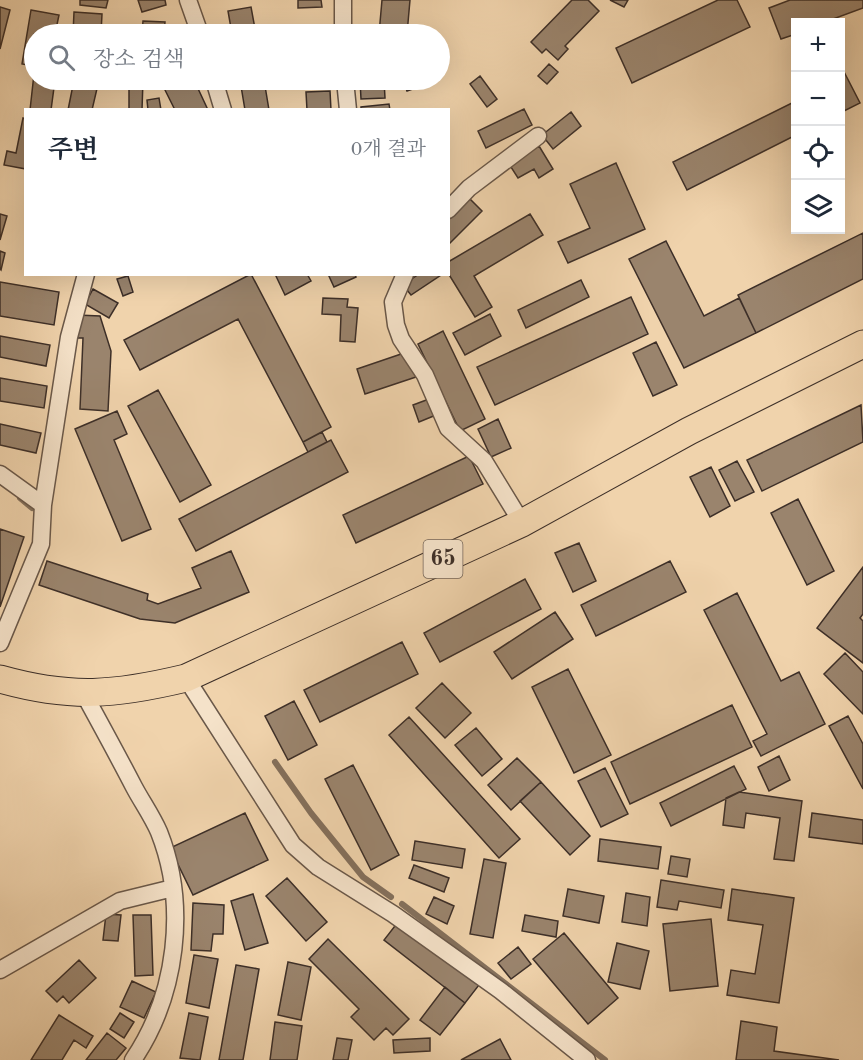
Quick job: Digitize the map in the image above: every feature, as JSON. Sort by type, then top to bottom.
[{"type":"main road","name":"65","points":[[0,679],[84,694],[134,690],[186,678],[522,523],[689,431],[863,344]]},
{"type":"street","points":[[188,0],[196,24]]},
{"type":"street","points":[[342,24],[343,0]]},
{"type":"street","points":[[217,90],[223,108]]},
{"type":"street","points":[[346,90],[348,108]]},
{"type":"street","points":[[450,208],[469,188],[538,136]]},
{"type":"street","points":[[0,643],[41,544],[44,506],[69,338],[85,276]]},
{"type":"street","points":[[404,276],[393,302],[402,339],[420,366],[448,428],[484,460],[522,523]]},
{"type":"street","points":[[0,474],[44,506]]},
{"type":"street","points":[[186,678],[293,845],[318,867],[393,914],[501,991],[587,1060]]},
{"type":"street","points":[[84,694],[159,831],[173,888],[175,922],[168,989],[159,1016],[133,1060]]},
{"type":"street","points":[[0,970],[120,901],[173,888]]},
{"type":"building","points":[[80,0],[108,0],[106,8],[80,5]]},
{"type":"building","points":[[138,0],[165,0],[166,5],[142,12]]},
{"type":"building","points":[[298,0],[321,0],[322,7],[298,8]]},
{"type":"building","points":[[382,0],[410,0],[408,24],[380,24]]},
{"type":"building","points":[[572,0],[588,0],[599,11],[565,46],[568,49],[558,60],[546,49],[542,53],[531,42]]},
{"type":"building","points":[[610,0],[628,0],[624,7]]},
{"type":"building","points":[[718,0],[737,0],[750,27],[632,83],[616,48]]},
{"type":"building","points":[[790,0],[863,0],[863,8],[836,18],[791,18],[791,36],[781,39],[769,8]]},
{"type":"building","points":[[0,7],[10,10],[0,49]]},
{"type":"building","points":[[251,7],[254,24],[230,24],[228,11]]},
{"type":"building","points":[[31,10],[59,15],[57,24],[29,24]]},
{"type":"building","points":[[74,12],[102,14],[102,24],[73,24]]},
{"type":"building","points":[[143,21],[165,22],[165,24],[143,24]]},
{"type":"building","points":[[549,64],[558,72],[547,84],[538,76]]},
{"type":"building","points":[[845,74],[860,103],[845,110]]},
{"type":"building","points":[[480,76],[497,99],[487,107],[470,84]]},
{"type":"building","points":[[32,90],[54,90],[51,108],[30,108]]},
{"type":"building","points":[[72,90],[97,90],[92,108],[68,108]]},
{"type":"building","points":[[129,90],[143,90],[142,108],[129,108]]},
{"type":"building","points":[[165,90],[199,90],[207,108],[174,108]]},
{"type":"building","points":[[242,90],[266,90],[269,108],[245,108]]},
{"type":"building","points":[[361,90],[385,90],[385,98],[361,99]]},
{"type":"building","points":[[330,91],[331,108],[307,108],[306,92]]},
{"type":"building","points":[[159,98],[161,108],[148,108],[147,100]]},
{"type":"building","points":[[791,103],[791,138],[687,190],[673,162]]},
{"type":"building","points":[[389,104],[390,108],[361,108]]},
{"type":"building","points":[[524,109],[532,125],[486,148],[478,131]]},
{"type":"building","points":[[571,112],[581,126],[553,149],[542,135]]},
{"type":"building","points":[[23,118],[24,169],[4,165],[7,151],[16,153]]},
{"type":"building","points":[[539,146],[553,169],[539,178],[534,169],[518,178],[509,164]]},
{"type":"building","points":[[616,163],[645,229],[568,263],[558,242],[590,228],[570,184]]},
{"type":"building","points":[[469,198],[482,211],[450,243],[450,216]]},
{"type":"building","points":[[0,214],[7,216],[0,240]]},
{"type":"building","points":[[530,214],[543,235],[474,276],[492,307],[475,317],[450,276],[450,261]]},
{"type":"building","points":[[863,233],[863,279],[756,333],[738,295]]},
{"type":"building","points":[[666,241],[704,316],[739,298],[756,333],[684,368],[629,259]]},
{"type":"building","points":[[0,251],[5,253],[1,270],[0,269]]},
{"type":"building","points":[[128,276],[133,292],[123,296],[117,279]]},
{"type":"building","points":[[247,276],[252,276],[331,427],[303,442],[238,319],[140,370],[124,340]]},
{"type":"building","points":[[276,276],[308,276],[311,281],[285,295]]},
{"type":"building","points":[[329,276],[356,276],[356,277],[334,287]]},
{"type":"building","points":[[416,276],[440,276],[411,295],[403,285]]},
{"type":"building","points":[[581,280],[589,297],[526,328],[518,310]]},
{"type":"building","points":[[0,282],[59,292],[54,325],[0,316]]},
{"type":"building","points":[[93,289],[118,303],[109,318],[85,304]]},
{"type":"building","points":[[631,297],[648,334],[495,405],[477,367]]},
{"type":"building","points":[[323,298],[348,299],[347,307],[358,308],[355,342],[340,341],[341,315],[322,314]]},
{"type":"building","points":[[490,314],[501,336],[465,355],[453,333]]},
{"type":"building","points":[[77,315],[100,316],[111,351],[108,411],[80,409],[83,338],[76,338]]},
{"type":"building","points":[[443,331],[485,419],[460,431],[418,344]]},
{"type":"building","points":[[0,336],[50,345],[46,366],[0,357]]},
{"type":"building","points":[[656,342],[677,385],[653,396],[633,353]]},
{"type":"building","points":[[407,352],[416,377],[365,394],[357,369]]},
{"type":"building","points":[[0,378],[47,386],[44,408],[0,401]]},
{"type":"building","points":[[158,390],[211,485],[180,502],[128,406]]},
{"type":"building","points":[[429,399],[436,415],[419,422],[413,405]]},
{"type":"building","points":[[861,405],[863,442],[762,491],[747,460]]},
{"type":"building","points":[[117,411],[127,434],[114,440],[151,529],[122,541],[75,429]]},
{"type":"building","points":[[498,419],[511,448],[491,457],[478,429]]},
{"type":"building","points":[[0,424],[41,433],[36,453],[0,445]]},
{"type":"building","points":[[322,432],[327,442],[308,452],[303,442]]},
{"type":"building","points":[[331,440],[348,472],[196,551],[179,519]]},
{"type":"building","points":[[469,456],[483,484],[356,543],[343,515]]},
{"type":"building","points":[[737,461],[754,492],[735,501],[719,470]]},
{"type":"building","points":[[711,467],[730,506],[710,517],[690,477]]},
{"type":"building","points":[[798,499],[834,571],[807,585],[771,513]]},
{"type":"building","points":[[0,529],[24,537],[0,607]]},
{"type":"building","points":[[579,543],[596,581],[573,592],[555,553]]},
{"type":"building","points":[[231,551],[249,592],[175,623],[140,619],[39,585],[47,561],[148,594],[147,600],[158,604],[201,588],[192,568]]},
{"type":"building","points":[[670,561],[686,592],[596,636],[581,605]]},
{"type":"building","points":[[863,567],[863,614],[860,618],[863,621],[863,663],[817,628]]},
{"type":"building","points":[[525,579],[541,609],[440,662],[424,633]]},
{"type":"building","points":[[737,593],[781,681],[799,672],[825,724],[761,756],[753,741],[767,734],[704,610]]},
{"type":"building","points":[[555,612],[573,639],[512,679],[494,652]]},
{"type":"building","points":[[402,642],[418,674],[320,722],[304,690]]},
{"type":"building","points":[[845,653],[863,672],[863,714],[824,674]]},
{"type":"building","points":[[568,669],[611,755],[574,773],[532,687]]},
{"type":"building","points":[[442,683],[471,713],[445,738],[416,708]]},
{"type":"building","points":[[294,701],[317,745],[288,760],[265,716]]},
{"type":"building","points":[[732,705],[752,747],[630,804],[611,762]]},
{"type":"building","points":[[848,716],[863,744],[863,789],[829,726]]},
{"type":"building","points":[[409,717],[520,839],[499,858],[389,735]]},
{"type":"building","points":[[476,728],[502,759],[482,776],[455,745]]},
{"type":"building","points":[[779,756],[790,780],[769,791],[758,767]]},
{"type":"building","points":[[517,758],[541,782],[511,810],[488,785]]},
{"type":"building","points":[[353,765],[399,855],[371,870],[325,779]]},
{"type":"building","points":[[734,766],[746,789],[671,826],[660,803]]},
{"type":"building","points":[[605,768],[628,814],[601,827],[578,781]]},
{"type":"building","points":[[541,782],[590,836],[570,855],[520,801]]},
{"type":"building","points":[[739,792],[802,801],[794,861],[774,859],[780,818],[746,813],[744,828],[723,825],[726,798]]},
{"type":"building","points":[[245,813],[268,860],[193,895],[170,848]]},
{"type":"building","points":[[812,813],[863,820],[863,844],[809,837]]},
{"type":"building","points":[[600,839],[661,847],[658,869],[598,861]]},
{"type":"building","points":[[415,841],[465,849],[462,868],[412,860]]},
{"type":"building","points":[[671,856],[690,859],[687,877],[668,874]]},
{"type":"building","points":[[484,859],[506,863],[493,938],[470,934]]},
{"type":"building","points":[[414,865],[449,878],[444,892],[409,878]]},
{"type":"building","points":[[287,878],[327,922],[306,941],[266,896]]},
{"type":"building","points":[[661,880],[724,890],[721,908],[679,901],[677,910],[657,907]]},
{"type":"building","points":[[568,889],[604,896],[599,923],[563,916]]},
{"type":"building","points":[[732,889],[794,898],[779,1003],[727,995],[731,970],[755,974],[763,925],[728,920]]},
{"type":"building","points":[[626,893],[650,897],[647,926],[622,922]]},
{"type":"building","points":[[253,894],[268,943],[245,950],[231,901]]},
{"type":"building","points":[[434,897],[454,906],[447,924],[426,914]]},
{"type":"building","points":[[193,903],[224,905],[223,934],[213,934],[211,951],[191,950]]},
{"type":"building","points":[[106,914],[121,915],[118,941],[103,940]]},
{"type":"building","points":[[133,915],[151,915],[153,975],[135,976]]},
{"type":"building","points":[[525,915],[558,921],[556,937],[522,931]]},
{"type":"building","points":[[711,919],[718,986],[670,991],[663,924]]},
{"type":"building","points":[[398,922],[479,985],[465,1003],[384,940]]},
{"type":"building","points":[[564,933],[618,998],[588,1024],[533,959]]},
{"type":"building","points":[[328,939],[409,1019],[393,1035],[386,1028],[374,1040],[351,1017],[359,1009],[309,959]]},
{"type":"building","points":[[617,943],[649,951],[640,989],[608,982]]},
{"type":"building","points":[[518,947],[531,964],[511,979],[498,963]]},
{"type":"building","points":[[194,955],[218,959],[209,1008],[186,1003]]},
{"type":"building","points":[[79,960],[96,978],[69,1003],[63,996],[57,1002],[46,991]]},
{"type":"building","points":[[288,962],[311,967],[301,1020],[278,1015]]},
{"type":"building","points":[[236,965],[259,969],[243,1060],[219,1060]]},
{"type":"building","points":[[132,981],[156,992],[144,1018],[120,1007]]},
{"type":"building","points":[[445,987],[465,1003],[440,1035],[420,1020]]},
{"type":"building","points":[[120,1013],[134,1022],[124,1038],[110,1029]]},
{"type":"building","points":[[189,1013],[208,1017],[200,1060],[180,1058]]},
{"type":"building","points":[[59,1015],[93,1036],[86,1048],[74,1040],[62,1060],[31,1060]]},
{"type":"building","points":[[741,1021],[777,1027],[774,1051],[839,1060],[736,1060]]},
{"type":"building","points":[[275,1022],[302,1026],[297,1060],[270,1060]]},
{"type":"building","points":[[107,1033],[126,1048],[116,1060],[86,1060]]},
{"type":"building","points":[[337,1038],[352,1040],[348,1060],[333,1060]]},
{"type":"building","points":[[430,1038],[430,1051],[394,1053],[393,1040]]},
{"type":"building","points":[[500,1039],[511,1060],[461,1060]]},
{"type":"waterway","points":[[20,498],[32,508]]},
{"type":"waterway","points":[[275,762],[311,813],[363,877],[391,897]]},
{"type":"waterway","points":[[402,904],[605,1060]]}]
